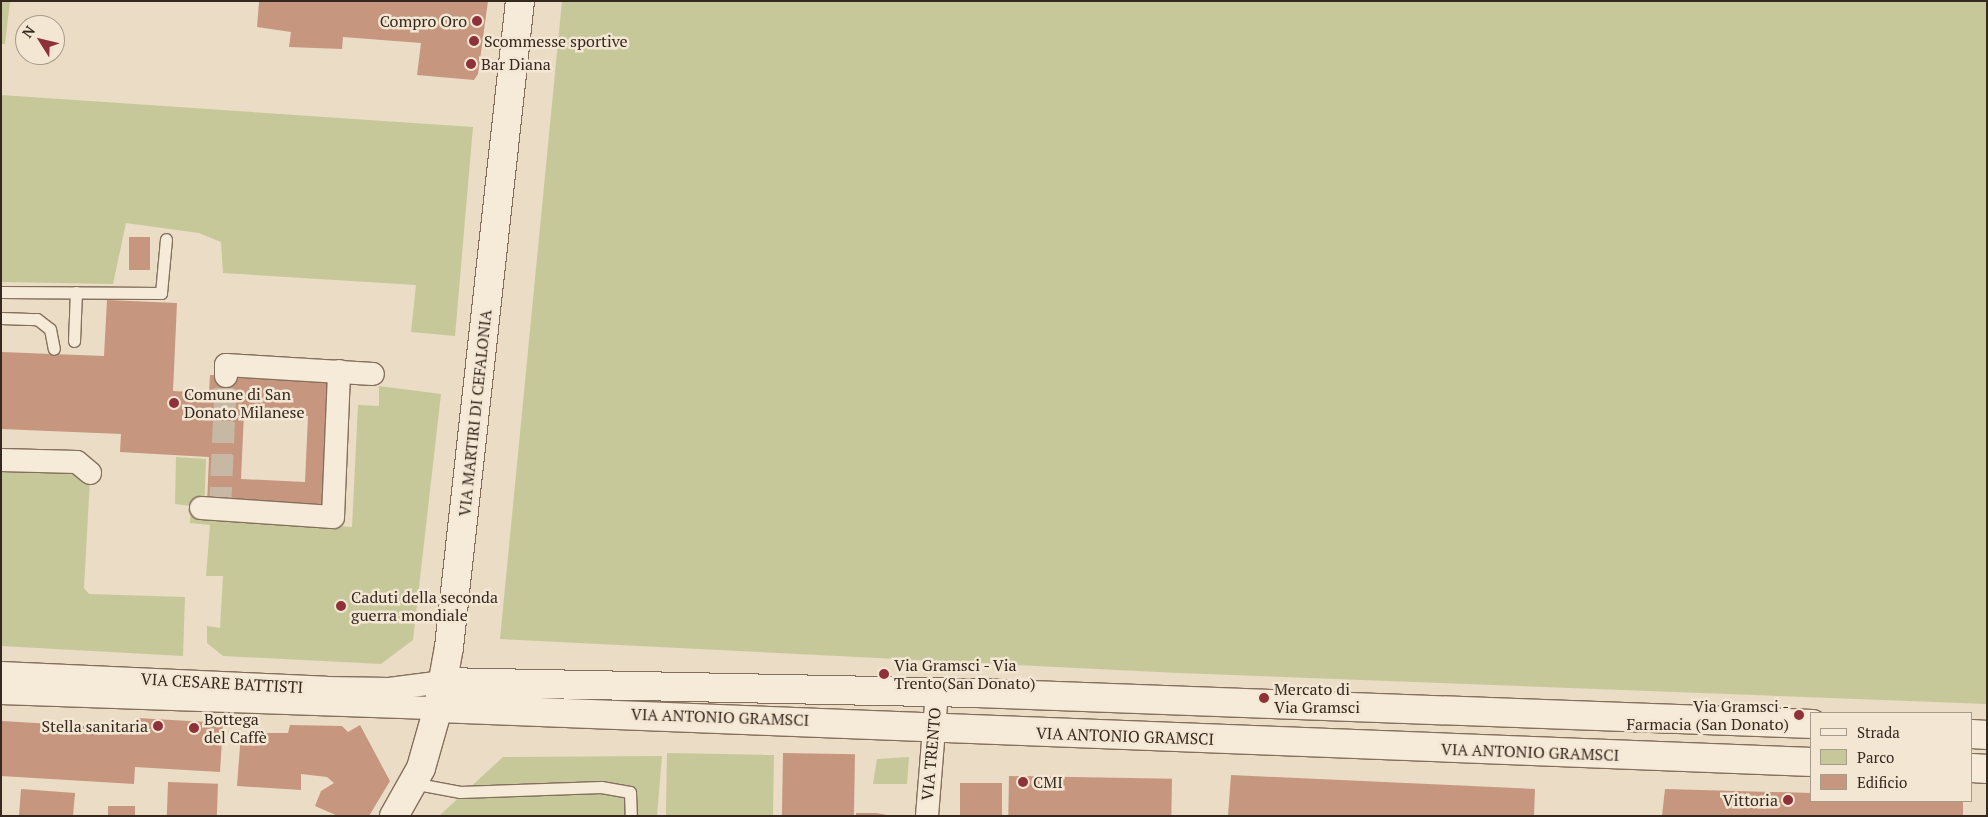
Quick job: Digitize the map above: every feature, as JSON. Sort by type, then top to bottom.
[{"type":"street","name":"VIA MARTIRI DI CEFALONIA","points":[[394,816],[421,768],[438,708],[520,1]]},
{"type":"street","points":[[226,376],[226,365],[373,374]]},
{"type":"street","points":[[201,508],[333,517],[339,371]]},
{"type":"street","points":[[1,460],[77,462],[90,474]]},
{"type":"street","name":"VIA CESARE BATTISTI","points":[[1,672],[326,688],[389,689],[442,682]]},
{"type":"street","name":"VIA ANTONIO GRAMSCI","points":[[442,682],[937,692],[1810,724]]},
{"type":"street","name":"VIA TRENTO","points":[[926,816],[937,692]]},
{"type":"street","name":"VIA CESARE BATTISTI","points":[[1,693],[438,708]]},
{"type":"street","name":"VIA ANTONIO GRAMSCI","points":[[438,708],[933,725],[973,730],[1810,762]]},
{"type":"street","points":[[1598,754],[1600,716]]},
{"type":"street","points":[[1973,734],[1987,735]]},
{"type":"street","points":[[1973,768],[1987,769]]},
{"type":"lane","points":[[1,292],[161,293],[166,238]]},
{"type":"lane","points":[[74,341],[76,292]]},
{"type":"lane","points":[[1,318],[38,319],[50,329],[54,349]]},
{"type":"lane","points":[[412,783],[460,792],[601,787],[630,792],[631,816]]},
{"type":"green space","points":[[1,1],[10,1],[5,44],[1,44]]},
{"type":"green space","points":[[562,1],[1987,1],[1987,704],[1178,673],[500,639]]},
{"type":"green space","points":[[1,95],[473,127],[455,336],[411,332],[416,285],[223,273],[221,242],[199,233],[126,223],[113,284],[1,282]]},
{"type":"green space","points":[[379,386],[441,394],[413,640],[381,664],[223,656],[207,643],[207,626],[220,628],[223,576],[206,576],[210,525],[190,523],[191,506],[175,504],[176,457],[206,459],[204,516],[352,527],[358,405],[379,406]]},
{"type":"green space","points":[[1,469],[82,471],[90,479],[84,588],[89,594],[185,597],[183,656],[1,646]]},
{"type":"green space","points":[[667,753],[774,755],[773,816],[666,816]]},
{"type":"green space","points":[[662,756],[657,816],[439,816],[503,757]]},
{"type":"green space","points":[[909,757],[907,784],[873,784],[877,759]]},
{"type":"building","points":[[267,1],[488,1],[478,74],[474,80],[417,75],[421,43],[343,37],[342,49],[289,47],[291,32],[257,27],[259,2]]},
{"type":"building","points":[[129,237],[150,237],[150,270],[129,270]]},
{"type":"building","name":"Comune di San Donato Milanese","points":[[107,300],[177,303],[173,391],[209,393],[210,375],[348,381],[342,510],[207,504],[209,457],[120,452],[121,434],[1,429],[1,352],[104,356]],"holes":[[[244,414],[308,416],[305,482],[241,479]]]},
{"type":"building","points":[[138,718],[223,723],[220,772],[135,767],[134,784],[1,776],[2,721],[137,729]]},
{"type":"building","points":[[290,725],[342,726],[348,732],[360,725],[390,781],[369,816],[338,816],[315,806],[321,791],[334,783],[327,777],[301,774],[301,790],[237,786],[241,733],[288,733]]},
{"type":"building","points":[[783,753],[855,754],[854,816],[782,816]]},
{"type":"building","points":[[1231,775],[1535,789],[1534,816],[1228,816]]},
{"type":"building","points":[[1009,776],[1172,779],[1171,816],[1008,816]]},
{"type":"building","points":[[168,782],[218,784],[217,816],[167,816]]},
{"type":"building","points":[[960,783],[1002,783],[1002,816],[960,816]]},
{"type":"building","points":[[21,789],[75,793],[73,816],[19,816]]},
{"type":"building","points":[[1665,789],[1810,793],[1810,802],[1963,802],[1963,816],[1662,816]]},
{"type":"building","points":[[108,806],[135,806],[135,816],[108,816]]},
{"type":"building","points":[[856,813],[876,813],[893,816],[856,816]]},
{"type":"tunnel","points":[[220,509],[226,376]]},
{"type":"place","name":"Compro Oro","points":[[477,21]]},
{"type":"place","name":"Scommesse sportive","points":[[474,41]]},
{"type":"place","name":"Bar Diana","points":[[471,64]]},
{"type":"place","name":"Comune di San Donato Milanese","points":[[174,403]]},
{"type":"place","name":"Caduti della seconda guerra mondiale","points":[[341,606]]},
{"type":"place","name":"Via Gramsci - Via Trento(San Donato)","points":[[884,674]]},
{"type":"place","name":"Mercato di Via Gramsci","points":[[1264,698]]},
{"type":"place","name":"Via Gramsci - Farmacia (San Donato)","points":[[1799,715]]},
{"type":"place","name":"Stella sanitaria","points":[[158,726]]},
{"type":"place","name":"Bottega del Caffè","points":[[194,728]]},
{"type":"place","name":"CMI","points":[[1023,782]]},
{"type":"place","name":"Vittoria","points":[[1788,800]]}]
